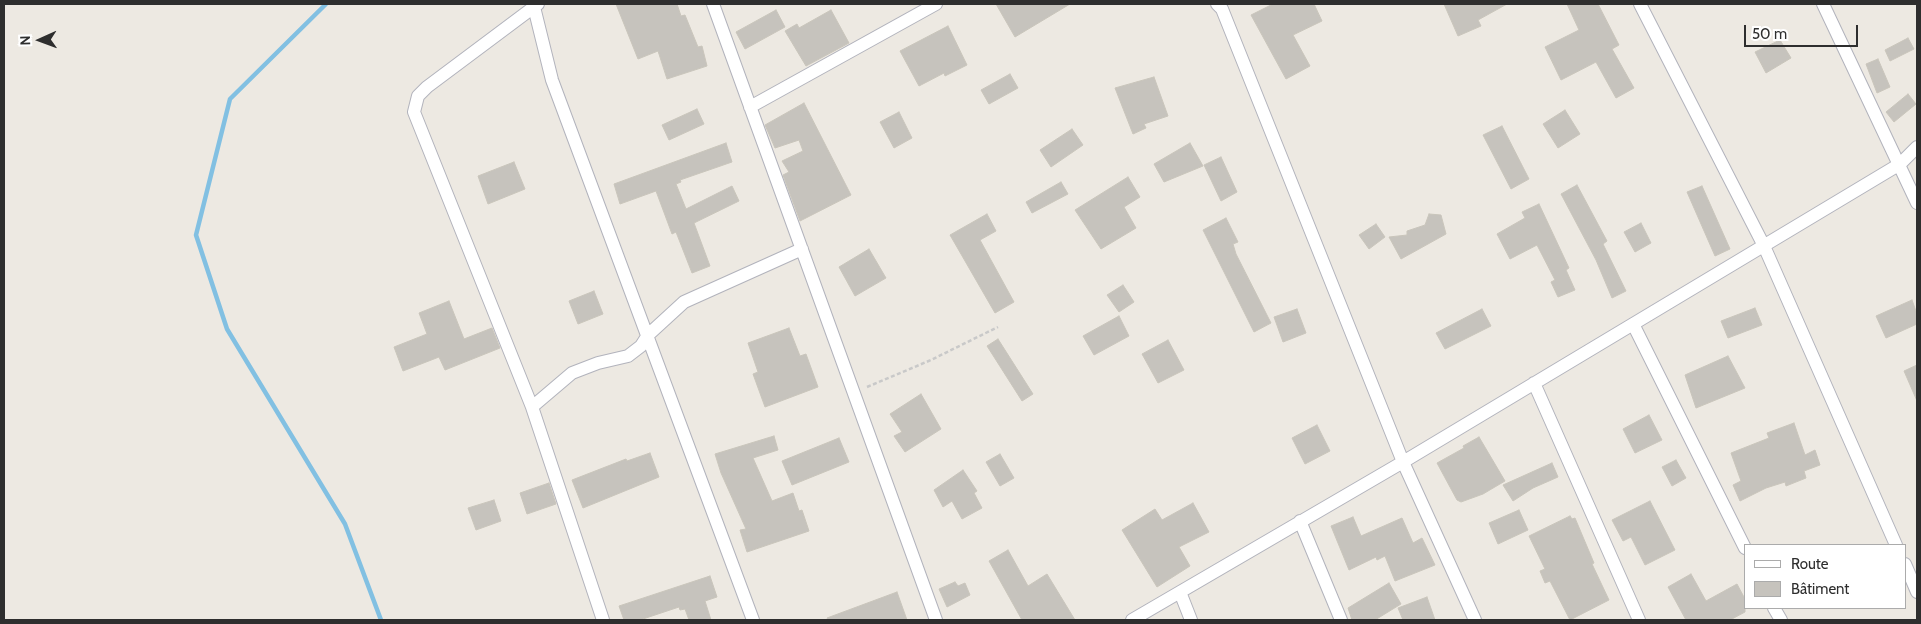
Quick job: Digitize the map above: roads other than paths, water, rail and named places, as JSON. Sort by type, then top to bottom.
[{"type":"street","points":[[713,4],[936,620]]},
{"type":"street","points":[[750,107],[936,4]]},
{"type":"street","points":[[1217,4],[1222,9],[1403,462],[1475,620]]},
{"type":"street","points":[[1640,4],[1764,246],[1896,544]]},
{"type":"street","points":[[1823,4],[1917,203]]},
{"type":"street","points":[[603,620],[532,407],[414,112],[418,96],[427,86],[536,5],[552,80],[753,620]]},
{"type":"street","points":[[1132,620],[1403,462],[1764,246],[1900,164],[1917,147]]},
{"type":"street","points":[[532,407],[572,373],[628,356],[641,346],[648,335],[684,302],[802,248]]},
{"type":"street","points":[[1634,324],[1744,546]]},
{"type":"street","points":[[1534,383],[1639,620]]},
{"type":"street","points":[[1300,521],[1341,620]]},
{"type":"street","points":[[1906,566],[1917,592]]},
{"type":"street","points":[[1180,592],[1191,620]]},
{"type":"waterway","points":[[326,4],[230,99],[196,235],[227,329],[345,524],[381,620]]}]
